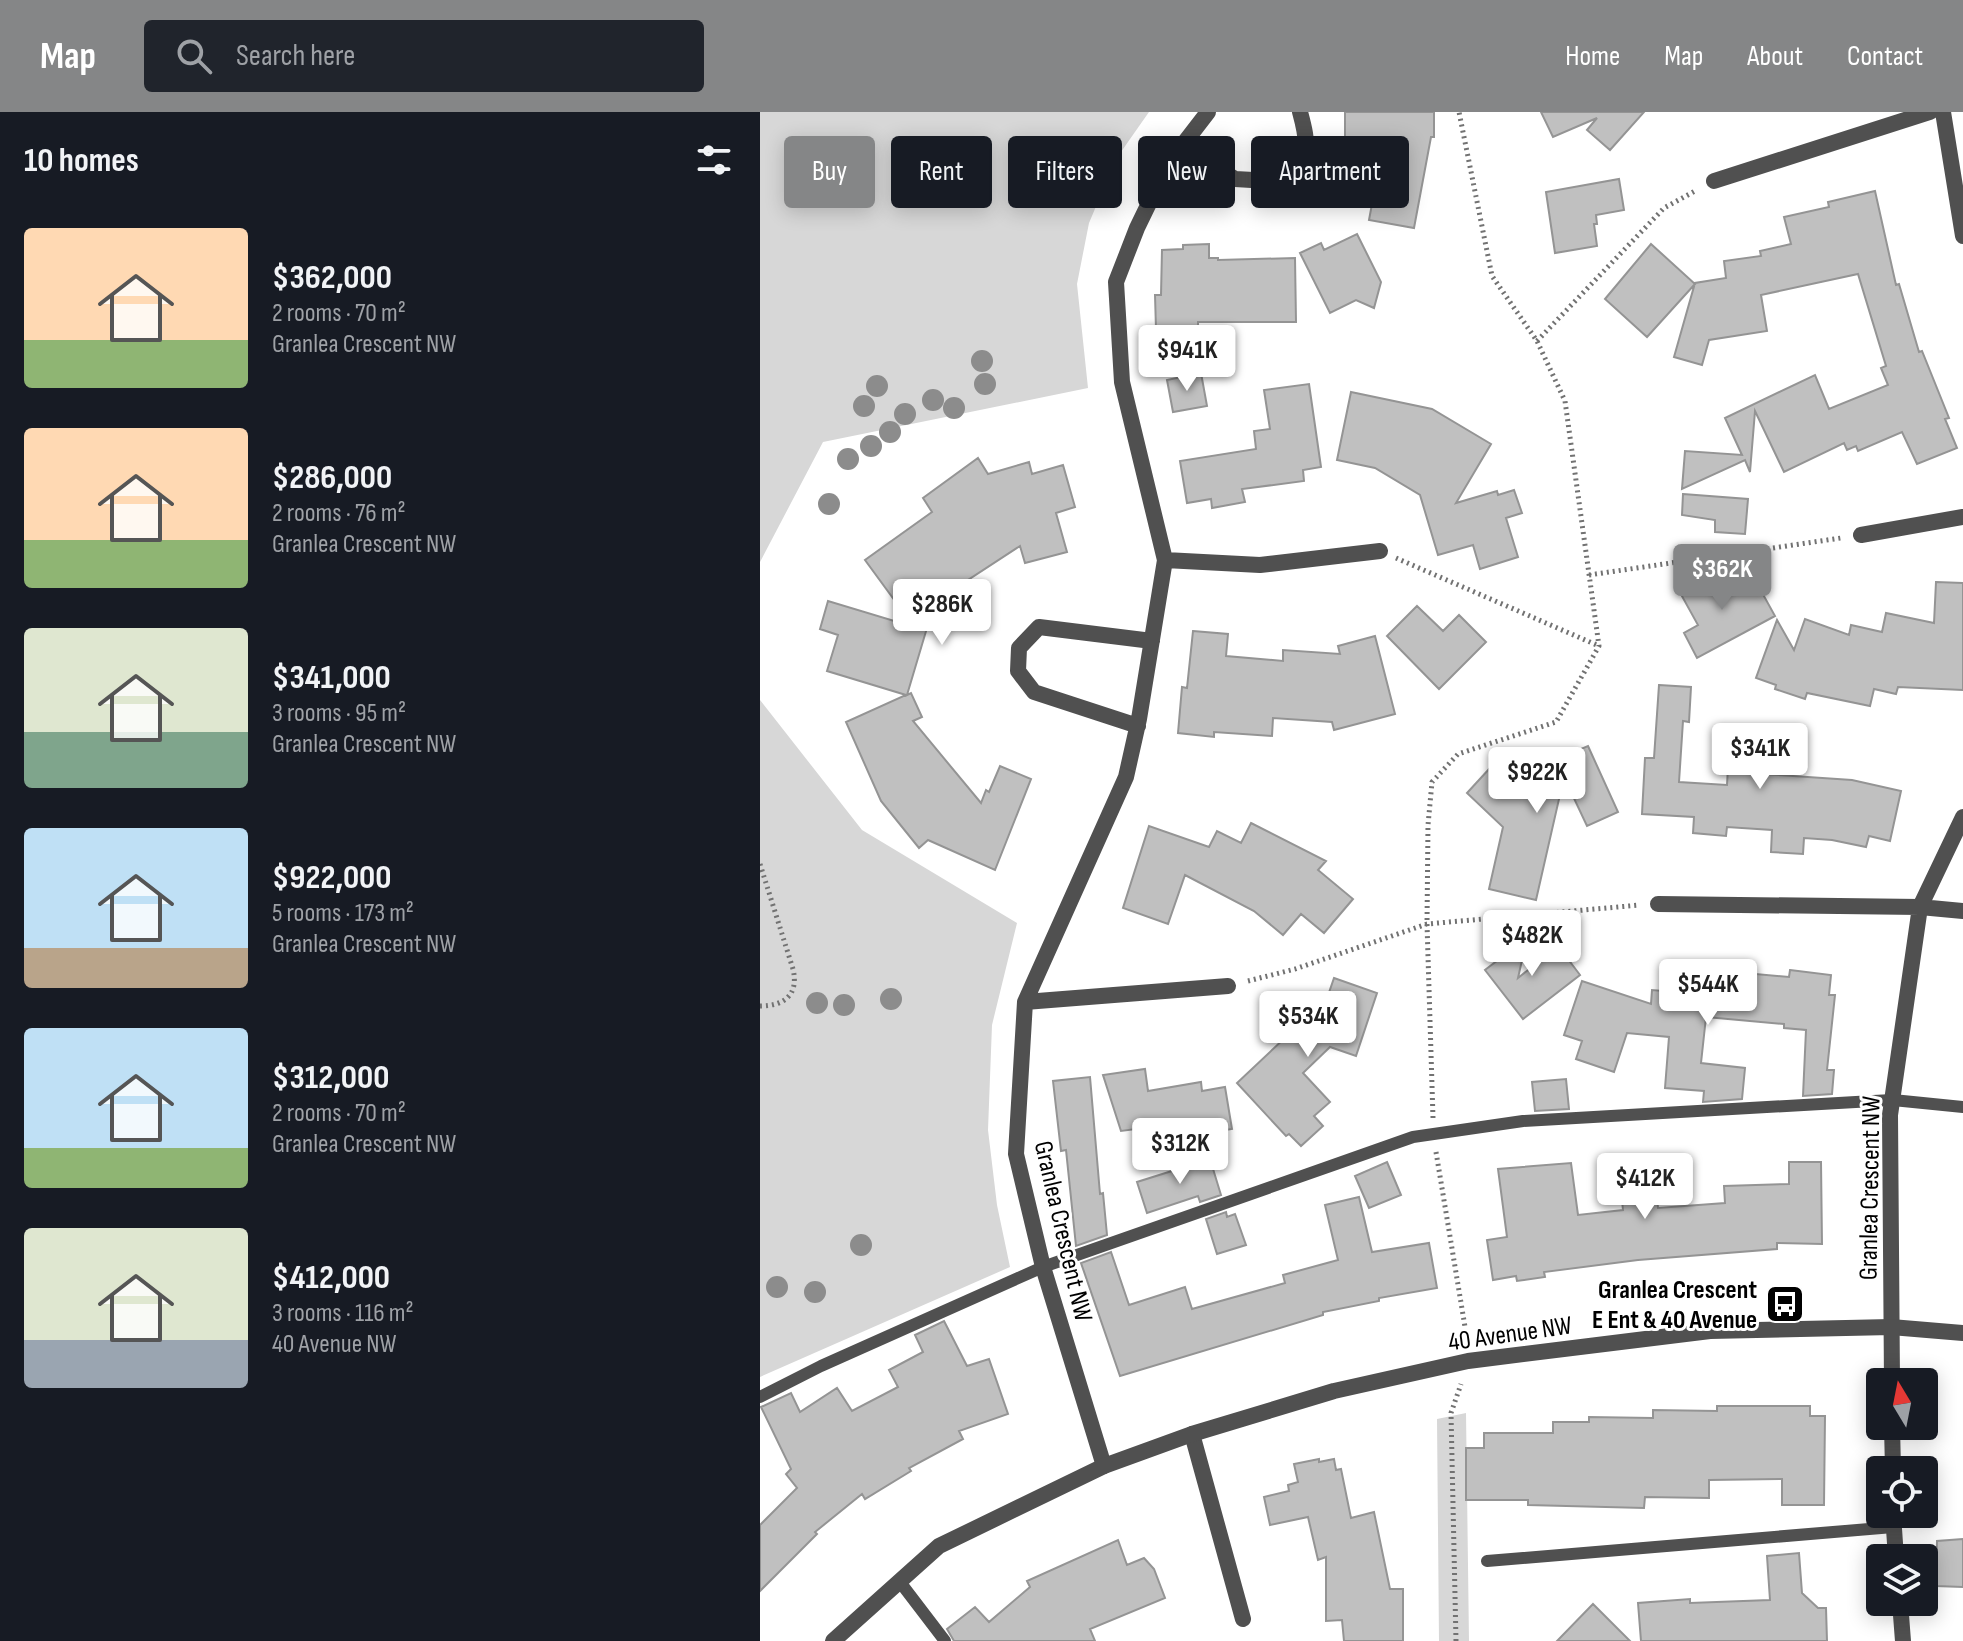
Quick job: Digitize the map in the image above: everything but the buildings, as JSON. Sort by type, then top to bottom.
[{"type":"street","name":"Granlea Crescent NW","points":[[1188,136],[1208,112]]},
{"type":"street","points":[[1235,179],[1287,182],[1304,162],[1306,132],[1300,112]]},
{"type":"street","points":[[1714,181],[1930,112]]},
{"type":"street","points":[[1943,112],[1963,236]]},
{"type":"street","name":"Granlea Crescent NW","points":[[1104,1466],[1043,1267],[1016,1154],[1025,1002],[1126,777],[1138,726],[1165,560],[1122,382],[1116,282],[1147,208]]},
{"type":"street","points":[[1861,535],[1963,517]]},
{"type":"street","points":[[1165,560],[1260,565],[1380,551]]},
{"type":"street","points":[[1138,726],[1034,692],[1018,671],[1019,648],[1039,627],[1152,641]]},
{"type":"street","name":"Granlea Crescent NW","points":[[1891,1327],[1890,1115],[1920,907],[1963,817]]},
{"type":"street","points":[[1658,904],[1920,907],[1963,911]]},
{"type":"street","points":[[1025,1002],[1228,986]]},
{"type":"street","points":[[1891,1327],[1892,1368]]},
{"type":"street","name":"40 Avenue NW","points":[[833,1641],[939,1546],[1104,1466],[1192,1434],[1334,1391],[1468,1361],[1710,1331],[1891,1327],[1963,1333]]},
{"type":"street","points":[[1192,1434],[1243,1619]]},
{"type":"street","points":[[1901,1616],[1903,1641]]},
{"type":"lane","points":[[760,1397],[821,1366],[1043,1267],[1413,1137],[1523,1121],[1893,1100],[1963,1107]]},
{"type":"lane","points":[[1487,1561],[1866,1524]]},
{"type":"lane","points":[[900,1582],[945,1641]]},
{"type":"path","points":[[1456,1641],[1451,1413],[1469,1352],[1433,1134],[1427,924],[1428,825],[1432,782],[1458,754],[1556,722],[1599,646],[1565,401],[1537,341],[1492,276],[1459,112]]},
{"type":"path","points":[[1537,341],[1664,208],[1714,181]]},
{"type":"path","points":[[1589,575],[1861,535]]},
{"type":"path","points":[[1380,551],[1599,646]]},
{"type":"path","points":[[760,864],[793,969],[795,986],[792,994],[780,1004],[760,1006]]},
{"type":"path","points":[[1228,986],[1295,969],[1427,924],[1658,904]]},
{"type":"shaded area","points":[[760,112],[1149,112],[1122,150],[1122,136],[1008,136],[1008,208],[1095,208],[1089,223],[1077,284],[1088,388],[823,442],[760,562]]},
{"type":"shaded area","points":[[760,700],[862,830],[1017,923],[992,1025],[988,1130],[997,1205],[1010,1267],[760,1377]]},
{"type":"shaded area","points":[[1466,1413],[1469,1641],[1439,1641],[1437,1419]]},
{"type":"place","name":"Granlea Crescent E Ent & 40 Avenue","points":[[1785,1304]]}]
